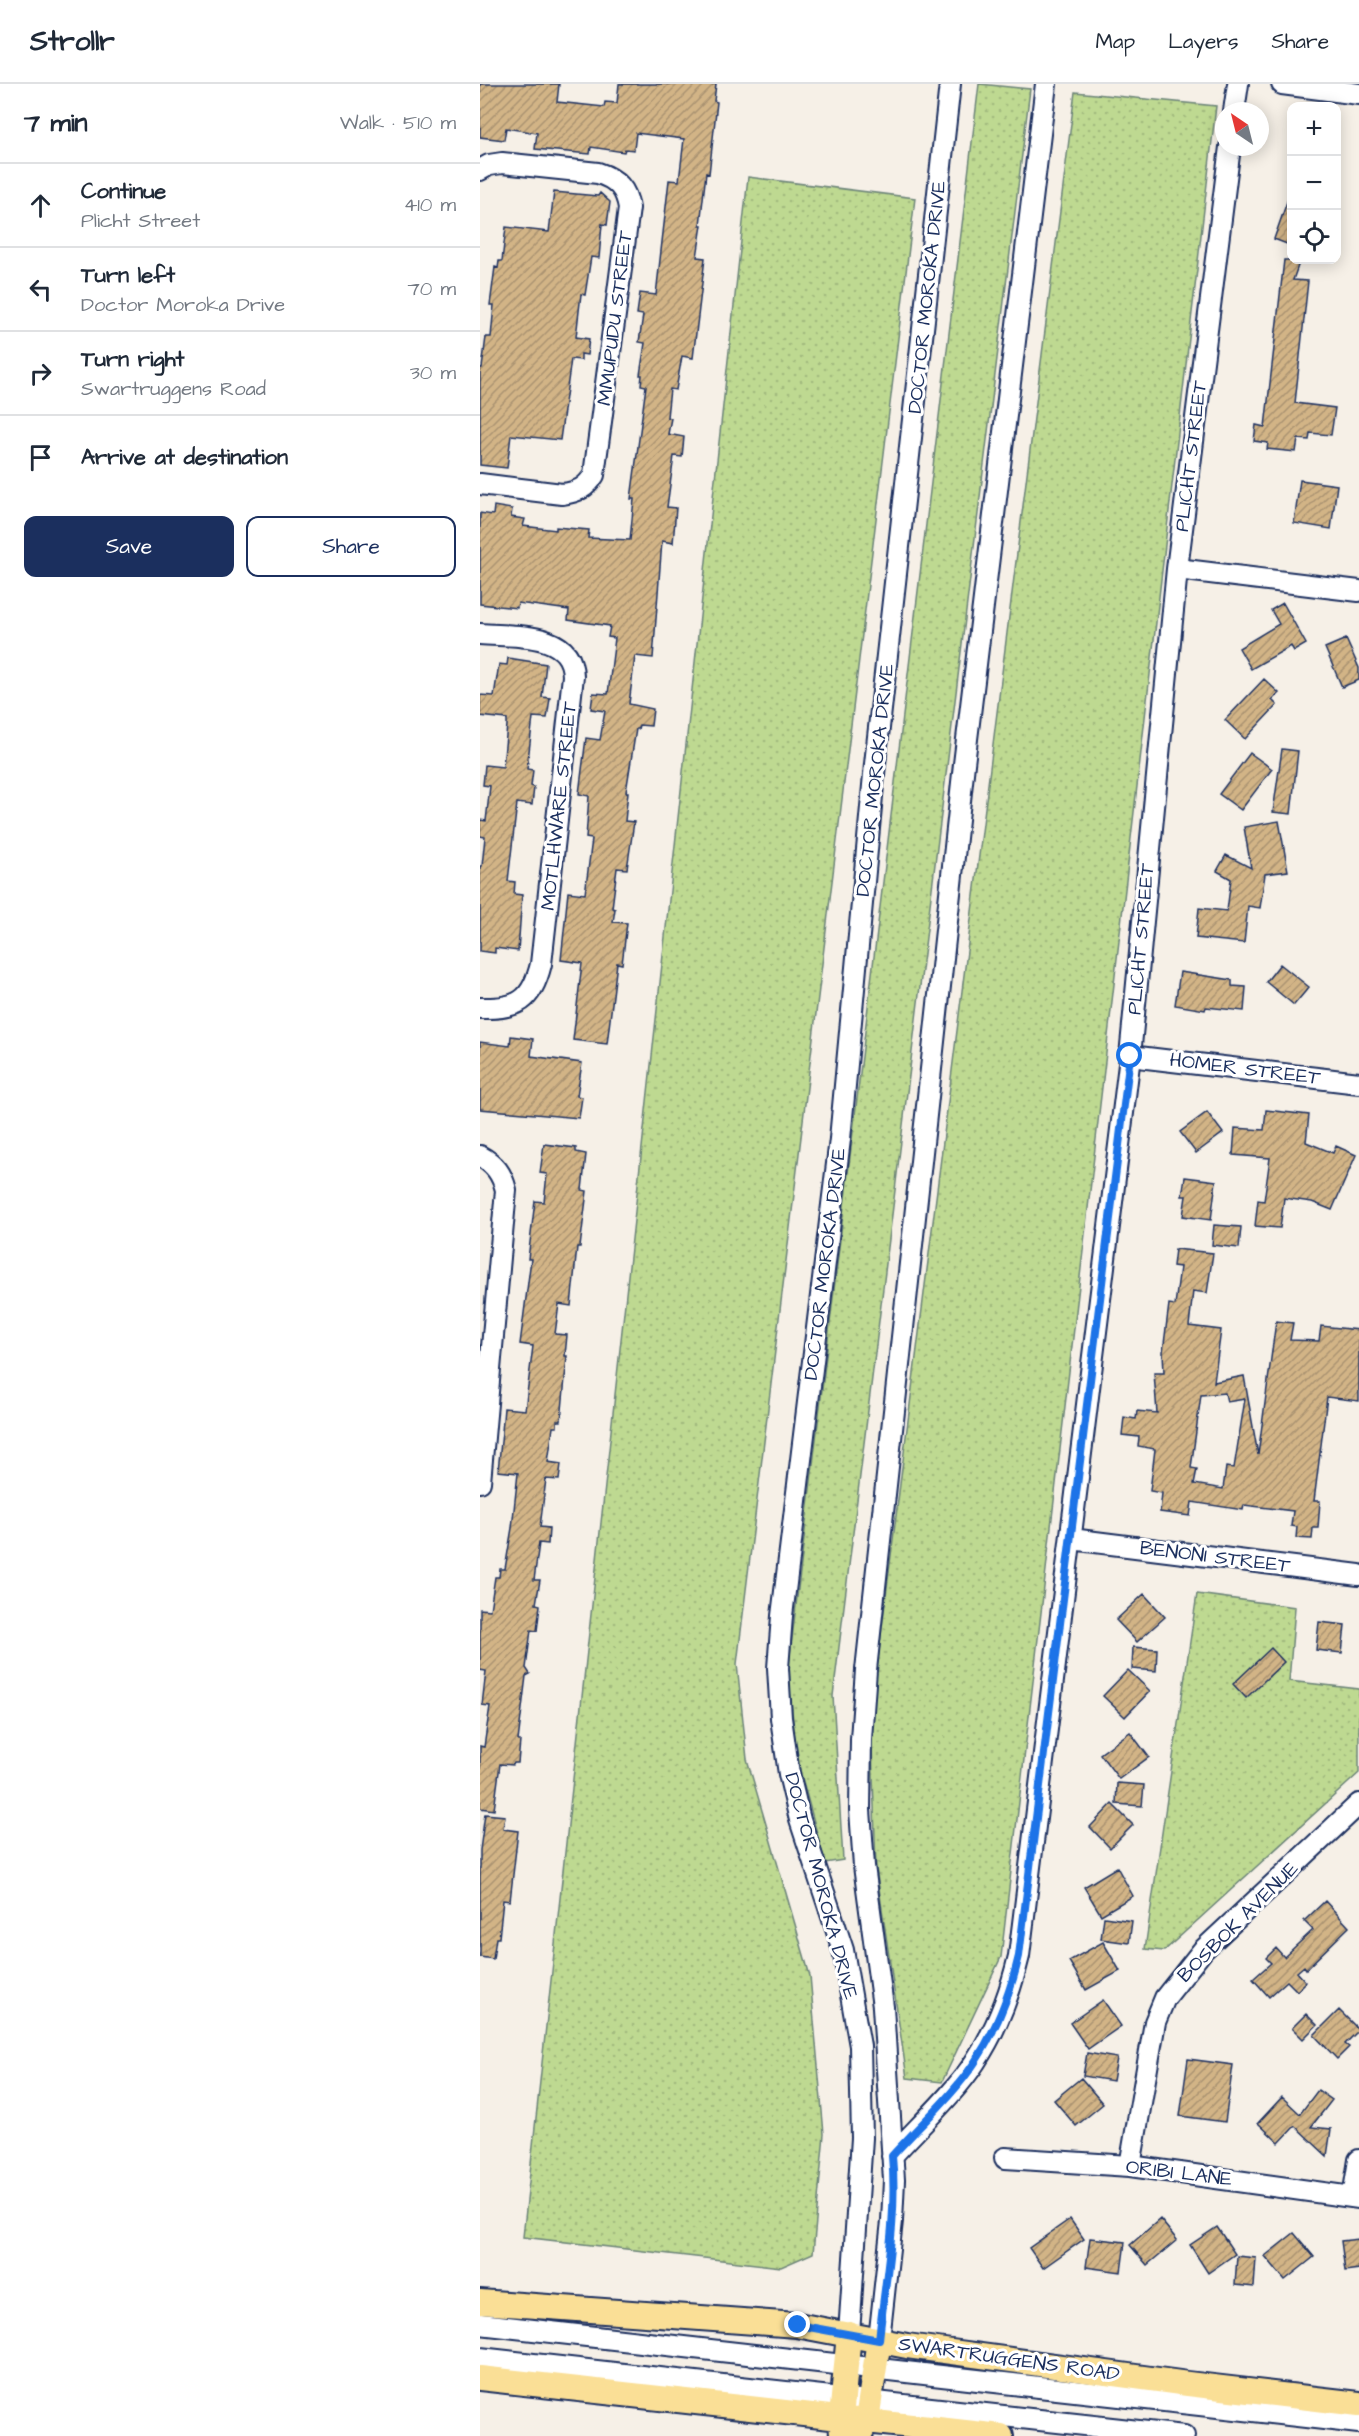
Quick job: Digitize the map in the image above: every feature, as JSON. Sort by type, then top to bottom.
[{"type":"main road","name":"SWARTRUGGENS ROAD","points":[[480,2302],[798,2325],[907,2346],[1188,2384],[1359,2404]]},
{"type":"main road","name":"DOCTOR MOROKA DRIVE","points":[[842,2418],[849,2334]]},
{"type":"main road","name":"DOCTOR MOROKA DRIVE","points":[[865,2419],[879,2340]]},
{"type":"main road","points":[[480,2378],[790,2414],[865,2419],[1001,2436]]},
{"type":"street","name":"DOCTOR MOROKA DRIVE","points":[[849,2334],[861,2138],[860,2046],[843,1950],[800,1820],[789,1774],[781,1718],[778,1668],[782,1616],[840,1139],[877,752],[950,84]]},
{"type":"street","name":"DOCTOR MOROKA DRIVE","points":[[879,2340],[892,2221],[894,2180],[883,2007],[864,1866],[860,1810],[865,1681],[963,776],[1046,84]]},
{"type":"street","points":[[1235,102],[1238,84]]},
{"type":"street","points":[[1282,84],[1359,94]]},
{"type":"street","name":"PLICHT STREET","points":[[892,2156],[975,2064],[1010,1994],[1019,1956],[1130,1056],[1177,569],[1229,156]]},
{"type":"street","name":"MMUPUDU STREET","points":[[480,170],[489,165],[502,163],[598,173],[612,177],[622,186],[629,208],[594,475],[587,486],[576,492],[562,494],[480,484]]},
{"type":"street","points":[[1177,569],[1359,591]]},
{"type":"street","name":"MOTLHWARE STREET","points":[[480,634],[553,642],[568,655],[573,666],[573,676],[541,964],[537,982],[530,994],[515,1005],[499,1009],[480,1008]]},
{"type":"street","name":"HOMER STREET","points":[[1130,1056],[1359,1083]]},
{"type":"street","points":[[480,1156],[499,1171],[506,1190],[480,1482]]},
{"type":"street","name":"BENONI STREET","points":[[1071,1539],[1359,1575]]},
{"type":"street","name":"BOSBOK AVENUE","points":[[1130,2166],[1155,2022],[1165,1998],[1203,1950],[1359,1804]]},
{"type":"street","name":"ORIBI LANE","points":[[1005,2158],[1130,2166],[1356,2197]]},
{"type":"street","points":[[1356,2197],[1359,2160]]},
{"type":"street","points":[[480,2324],[1359,2422]]},
{"type":"street","points":[[480,2358],[842,2418]]},
{"type":"street","points":[[865,2419],[1184,2436]]},
{"type":"green space","points":[[979,84],[1030,89],[833,1696],[843,1860],[825,1863],[797,1759],[788,1672]]},
{"type":"green space","points":[[1075,92],[1215,106],[1001,1957],[942,2082],[907,2078],[876,1868],[871,1715]]},
{"type":"green space","points":[[748,177],[915,198],[737,1664],[747,1759],[810,1976],[824,2134],[813,2253],[781,2267],[523,2237]]},
{"type":"green space","points":[[1197,1594],[1295,1607],[1289,1681],[1359,1689],[1359,1773],[1164,1951],[1145,1949]]},
{"type":"building","points":[[480,84],[559,84],[557,102],[604,107],[605,102],[617,103],[619,84],[716,84],[714,101],[717,102],[709,174],[706,173],[697,257],[705,258],[693,358],[682,356],[676,390],[670,389],[667,417],[671,418],[668,434],[684,437],[682,457],[674,456],[667,507],[676,508],[673,543],[662,541],[653,658],[635,656],[629,704],[653,709],[651,726],[639,725],[636,729],[626,792],[628,792],[625,821],[634,822],[627,869],[617,868],[612,908],[615,909],[613,922],[627,923],[622,964],[617,963],[607,1044],[573,1040],[582,963],[561,960],[568,892],[585,894],[592,839],[586,838],[589,796],[579,794],[586,738],[600,740],[605,711],[591,709],[593,693],[608,694],[615,638],[608,637],[610,626],[568,620],[569,610],[518,603],[517,608],[480,604],[480,513],[493,515],[494,506],[512,509],[511,517],[525,519],[523,526],[556,530],[556,527],[589,530],[588,538],[630,540],[634,499],[631,499],[646,386],[641,385],[642,375],[640,375],[645,343],[639,342],[643,315],[637,314],[640,293],[656,295],[669,180],[679,181],[684,139],[636,133],[634,150],[625,149],[624,152],[591,147],[590,154],[535,149],[537,133],[506,128],[504,140],[480,137]]},
{"type":"building","points":[[554,192],[598,196],[600,193],[610,202],[607,225],[602,224],[599,258],[591,257],[585,295],[581,294],[576,337],[589,339],[587,355],[581,354],[581,360],[571,359],[560,440],[511,435],[507,468],[480,465],[480,368],[482,368],[486,337],[491,337],[494,305],[490,305],[495,267],[498,268],[499,261],[502,261],[506,227],[549,232]]},
{"type":"building","points":[[1287,202],[1287,244],[1274,239]]},
{"type":"building","points":[[1284,260],[1287,260],[1287,264],[1299,264],[1293,280],[1308,281],[1295,403],[1335,408],[1331,435],[1310,433],[1309,440],[1298,439],[1296,452],[1267,449],[1268,443],[1254,441],[1256,425],[1265,427]]},
{"type":"building","points":[[1300,480],[1337,485],[1331,529],[1294,523]]},
{"type":"building","points":[[1283,603],[1306,644],[1294,651],[1291,646],[1251,669],[1239,648],[1279,624],[1271,610]]},
{"type":"building","points":[[1346,639],[1359,668],[1359,680],[1342,687],[1325,648]]},
{"type":"building","points":[[508,658],[546,664],[542,697],[550,698],[547,718],[533,717],[527,769],[533,770],[532,805],[517,803],[508,881],[515,882],[514,894],[522,895],[518,951],[495,948],[495,953],[480,951],[480,866],[482,866],[485,837],[480,836],[480,820],[486,821],[490,786],[483,785],[485,765],[503,767],[507,719],[480,716],[480,695],[494,696],[499,664],[507,665]]},
{"type":"building","points":[[1264,679],[1279,693],[1272,700],[1277,705],[1245,739],[1225,720]]},
{"type":"building","points":[[1282,749],[1298,751],[1291,814],[1273,812]]},
{"type":"building","points":[[1250,753],[1272,769],[1241,810],[1219,794]]},
{"type":"building","points":[[1279,821],[1288,871],[1265,874],[1260,908],[1248,906],[1244,943],[1196,938],[1199,908],[1227,911],[1231,879],[1217,871],[1226,855],[1251,868],[1244,827]]},
{"type":"building","points":[[1280,964],[1309,987],[1294,1005],[1266,982]]},
{"type":"building","points":[[1180,972],[1232,980],[1232,986],[1246,987],[1244,1011],[1206,1007],[1205,1010],[1175,1005]]},
{"type":"building","points":[[511,1036],[533,1039],[531,1056],[582,1063],[577,1096],[582,1097],[579,1118],[480,1109],[480,1042],[510,1046]]},
{"type":"building","points":[[1266,1110],[1309,1115],[1306,1142],[1333,1153],[1336,1146],[1356,1155],[1332,1210],[1312,1202],[1284,1198],[1280,1228],[1255,1226],[1258,1200],[1264,1201],[1270,1158],[1233,1155],[1235,1128],[1264,1130]]},
{"type":"building","points":[[1207,1112],[1223,1133],[1196,1153],[1180,1132]]},
{"type":"building","points":[[544,1144],[576,1148],[576,1152],[586,1154],[582,1190],[587,1191],[580,1247],[577,1247],[571,1306],[559,1304],[555,1334],[567,1335],[565,1356],[567,1356],[561,1421],[557,1421],[557,1427],[553,1427],[548,1462],[561,1464],[559,1480],[546,1479],[540,1527],[549,1528],[548,1544],[539,1543],[534,1580],[540,1580],[536,1604],[540,1605],[537,1631],[531,1630],[526,1668],[530,1674],[526,1676],[518,1741],[520,1741],[518,1763],[500,1764],[494,1810],[480,1808],[480,1746],[484,1747],[490,1706],[482,1705],[486,1671],[480,1670],[480,1609],[490,1610],[495,1577],[499,1577],[500,1569],[505,1569],[512,1528],[518,1473],[498,1471],[504,1408],[525,1410],[533,1346],[520,1344],[531,1259],[528,1259],[535,1201],[544,1202],[547,1174],[540,1173]]},
{"type":"building","points":[[1185,1177],[1216,1181],[1211,1220],[1183,1216],[1186,1196],[1182,1196]]},
{"type":"building","points":[[1214,1225],[1241,1227],[1239,1248],[1212,1245]]},
{"type":"building","points":[[1175,1249],[1213,1253],[1207,1293],[1193,1291],[1189,1326],[1221,1330],[1214,1382],[1244,1376],[1258,1455],[1276,1321],[1293,1323],[1290,1340],[1319,1341],[1321,1326],[1359,1330],[1359,1401],[1327,1397],[1314,1501],[1320,1501],[1318,1528],[1313,1528],[1312,1539],[1296,1538],[1297,1527],[1291,1526],[1293,1511],[1244,1505],[1243,1510],[1192,1502],[1190,1516],[1160,1512],[1162,1493],[1150,1491],[1155,1449],[1138,1446],[1139,1437],[1122,1435],[1124,1417],[1136,1419],[1137,1411],[1157,1413],[1154,1373],[1164,1373],[1163,1352],[1169,1304],[1175,1305],[1180,1267],[1173,1266]],"holes":[[[1225,1393],[1227,1402],[1245,1399],[1234,1468],[1226,1467],[1223,1489],[1194,1484],[1197,1469],[1191,1468],[1201,1395]]]},
{"type":"building","points":[[1144,1594],[1165,1617],[1137,1642],[1116,1620]]},
{"type":"building","points":[[1319,1622],[1345,1625],[1342,1653],[1316,1650]]},
{"type":"building","points":[[1133,1647],[1157,1649],[1156,1671],[1132,1669]]},
{"type":"building","points":[[1271,1648],[1284,1662],[1246,1698],[1233,1684]]},
{"type":"building","points":[[1128,1670],[1150,1691],[1125,1717],[1103,1696]]},
{"type":"building","points":[[1130,1732],[1149,1757],[1119,1779],[1100,1754]]},
{"type":"building","points":[[1117,1783],[1144,1785],[1142,1806],[1116,1804]]},
{"type":"building","points":[[1112,1804],[1133,1825],[1110,1848],[1090,1827]]},
{"type":"building","points":[[485,1814],[505,1816],[503,1829],[518,1831],[510,1901],[503,1900],[499,1938],[496,1938],[493,1959],[480,1957],[480,1850]]},
{"type":"building","points":[[1117,1867],[1133,1896],[1101,1915],[1084,1887]]},
{"type":"building","points":[[1325,1901],[1349,1927],[1306,1969],[1304,1966],[1297,1972],[1306,1982],[1297,1991],[1287,1981],[1269,1997],[1253,1979],[1271,1963],[1266,1958],[1276,1948],[1284,1957],[1313,1930],[1304,1921]]},
{"type":"building","points":[[1104,1917],[1132,1921],[1129,1943],[1101,1939]]},
{"type":"building","points":[[1103,1942],[1120,1971],[1086,1990],[1069,1961]]},
{"type":"building","points":[[1103,2000],[1121,2026],[1088,2049],[1070,2023]]},
{"type":"building","points":[[1339,2010],[1359,2030],[1345,2044],[1349,2047],[1337,2059],[1314,2035]]},
{"type":"building","points":[[1306,2014],[1317,2025],[1303,2039],[1292,2028]]},
{"type":"building","points":[[1087,2053],[1117,2058],[1113,2081],[1083,2076]]},
{"type":"building","points":[[1188,2059],[1233,2065],[1225,2122],[1180,2116]]},
{"type":"building","points":[[1081,2078],[1103,2104],[1076,2126],[1054,2100]]},
{"type":"building","points":[[1318,2090],[1332,2100],[1311,2127],[1331,2129],[1327,2156],[1295,2126],[1279,2143],[1258,2123],[1282,2097],[1300,2114]]},
{"type":"building","points":[[1070,2219],[1084,2239],[1043,2268],[1029,2248]]},
{"type":"building","points":[[1160,2219],[1177,2240],[1147,2265],[1130,2245]]},
{"type":"building","points":[[1217,2227],[1235,2254],[1208,2273],[1190,2245]]},
{"type":"building","points":[[1294,2233],[1314,2257],[1285,2280],[1265,2256]]},
{"type":"building","points":[[1090,2238],[1125,2242],[1121,2272],[1086,2267]]},
{"type":"building","points":[[1359,2239],[1359,2269],[1345,2271],[1341,2241]]},
{"type":"building","points":[[1237,2256],[1256,2258],[1254,2287],[1235,2285]]},
{"type":"route","points":[[798,2325],[879,2340],[892,2221],[894,2180],[892,2156],[975,2064],[1010,1994],[1019,1956],[1130,1056]]}]
